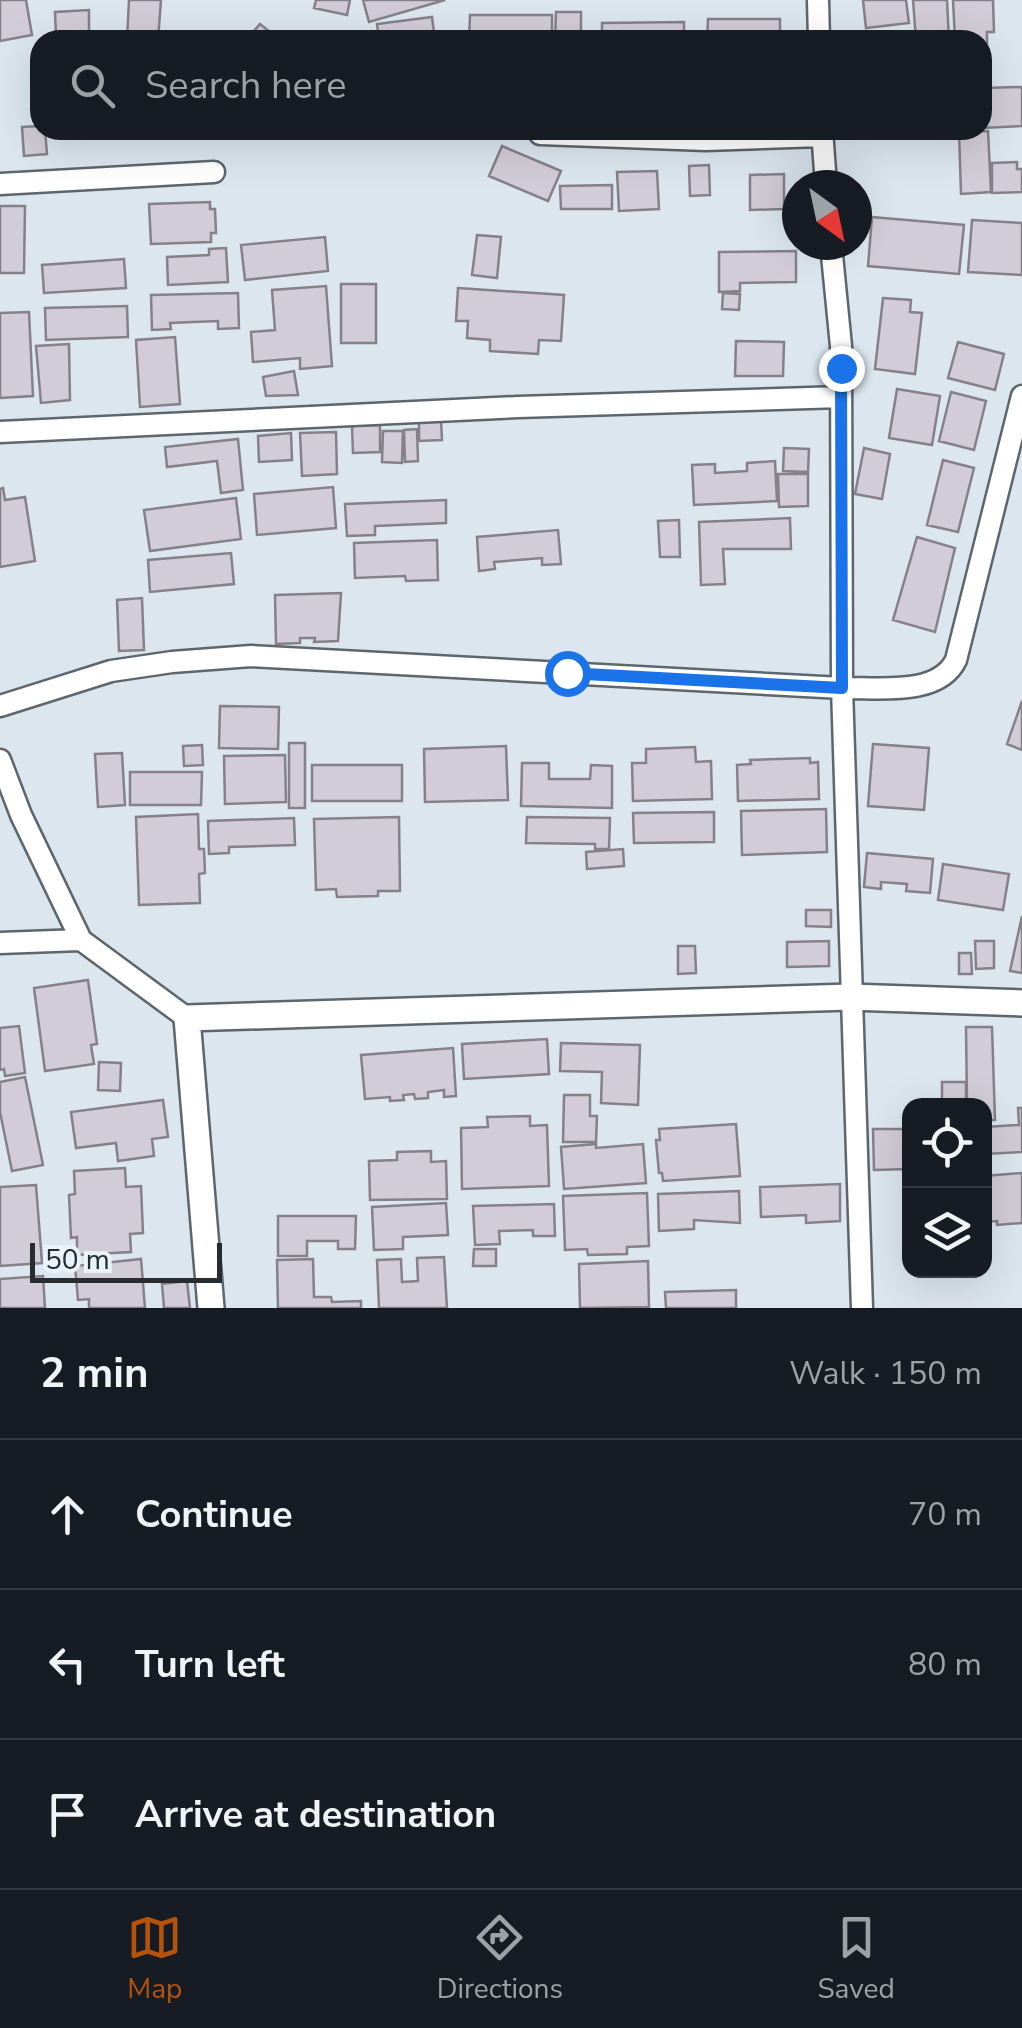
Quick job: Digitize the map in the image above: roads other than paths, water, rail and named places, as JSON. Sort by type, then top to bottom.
[{"type":"street","points":[[818,0],[819,30]]},
{"type":"street","points":[[823,140],[825,170]]},
{"type":"street","points":[[0,184],[214,172]]},
{"type":"street","points":[[833,260],[841,346],[842,688],[862,1308]]},
{"type":"street","points":[[0,706],[112,671],[251,656],[842,688],[918,686],[951,671],[1022,396]]},
{"type":"street","points":[[0,432],[518,407],[841,397]]},
{"type":"street","points":[[0,760],[20,815],[81,940],[187,1018],[850,997],[1022,1003]]},
{"type":"street","points":[[0,944],[81,940]]},
{"type":"street","points":[[187,1018],[212,1308]]}]
